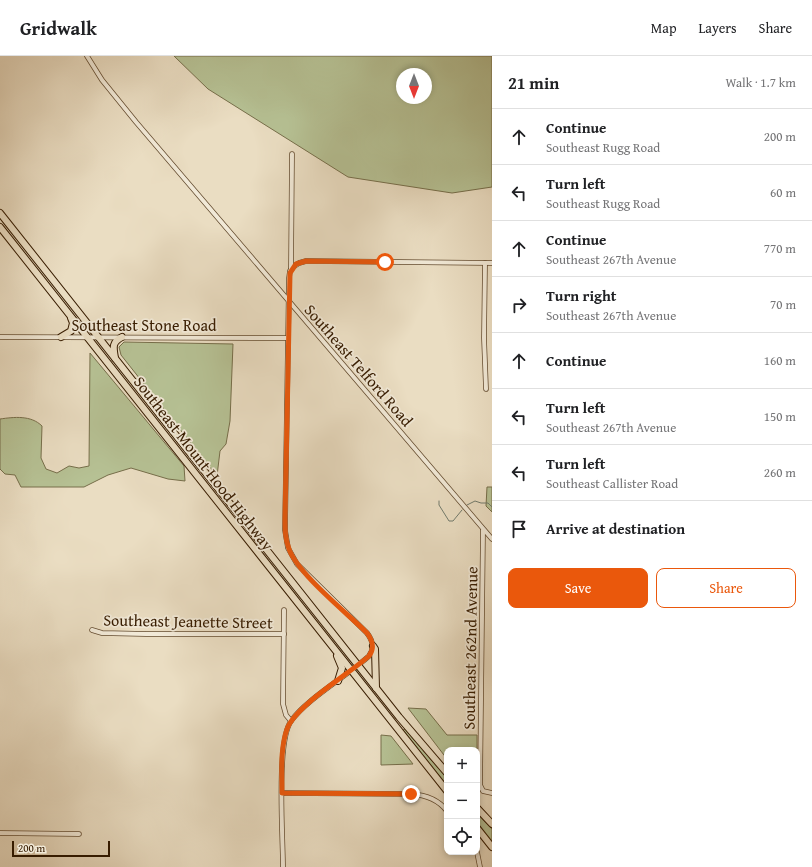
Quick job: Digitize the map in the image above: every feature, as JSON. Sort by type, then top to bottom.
[{"type":"highway","name":"Southeast Mount Hood Highway","points":[[0,214],[92,337],[309,617],[444,787]]},
{"type":"highway","name":"Southeast Mount Hood Highway","points":[[0,227],[71,317],[115,359],[399,717],[444,770]]},
{"type":"highway","points":[[44,282],[61,297],[119,372],[136,386]]},
{"type":"highway","points":[[61,337],[69,333],[72,329],[71,317]]},
{"type":"highway","points":[[115,359],[113,345],[116,340],[122,337]]},
{"type":"highway","points":[[309,617],[326,629],[352,662],[358,664]]},
{"type":"highway","points":[[330,643],[342,666],[338,680]]},
{"type":"highway","points":[[373,646],[375,649],[376,688]]},
{"type":"highway","points":[[352,670],[358,672],[382,703],[399,717]]},
{"type":"highway","points":[[480,811],[492,824]]},
{"type":"highway","points":[[480,832],[492,847]]},
{"type":"street","name":"Southeast Telford Road","points":[[87,56],[109,88],[288,301],[492,539]]},
{"type":"street","points":[[283,867],[282,793],[283,749],[285,735],[291,721],[338,680],[369,656],[373,646],[371,638],[367,633],[300,568],[288,548],[285,530],[288,301],[291,269],[292,154]]},
{"type":"street","points":[[291,269],[299,263],[306,261],[492,263]]},
{"type":"street","points":[[485,263],[484,341],[486,389]]},
{"type":"street","name":"Southeast Stone Road","points":[[0,337],[288,338]]},
{"type":"street","name":"Southeast 262nd Avenue","points":[[484,529],[480,785],[482,791],[492,793]]},
{"type":"street","points":[[284,610],[283,704],[286,715],[291,721]]},
{"type":"street","name":"Southeast Jeanette Street","points":[[92,630],[102,633],[142,634],[284,634]]},
{"type":"street","points":[[282,793],[425,795],[439,803],[444,808]]},
{"type":"street","points":[[0,833],[79,834]]},
{"type":"street","points":[[478,855],[480,867]]},
{"type":"green space","points":[[174,56],[492,56],[492,187],[452,193],[348,177],[208,89]]},
{"type":"green space","points":[[124,342],[233,344],[230,421],[226,444],[220,451],[217,476],[121,355],[119,347]]},
{"type":"green space","points":[[90,353],[184,466],[185,481],[168,479],[131,468],[108,475],[84,487],[21,487],[15,475],[5,474],[0,469],[0,419],[17,417],[28,418],[38,422],[42,426],[41,458],[46,469],[57,473],[69,466],[79,468],[89,466]]},
{"type":"green space","points":[[487,487],[492,487],[492,512],[486,506]]},
{"type":"green space","points":[[408,708],[426,709],[447,735],[477,735],[477,747],[444,747],[444,755]]},
{"type":"green space","points":[[405,729],[444,774],[444,782],[403,730]]},
{"type":"green space","points":[[381,735],[391,736],[413,764],[381,765]]},
{"type":"green space","points":[[480,816],[492,829],[492,843],[480,828]]},
{"type":"waterway","points":[[439,501],[439,505],[449,521],[453,521],[462,510]]},
{"type":"waterway","points":[[467,505],[475,501],[488,503],[492,507]]},
{"type":"route","points":[[385,262],[306,261],[296,264],[291,269],[289,278],[285,518],[288,548],[300,568],[367,633],[371,638],[373,646],[369,656],[302,710],[291,721],[287,728],[283,749],[282,793],[411,794]]}]
